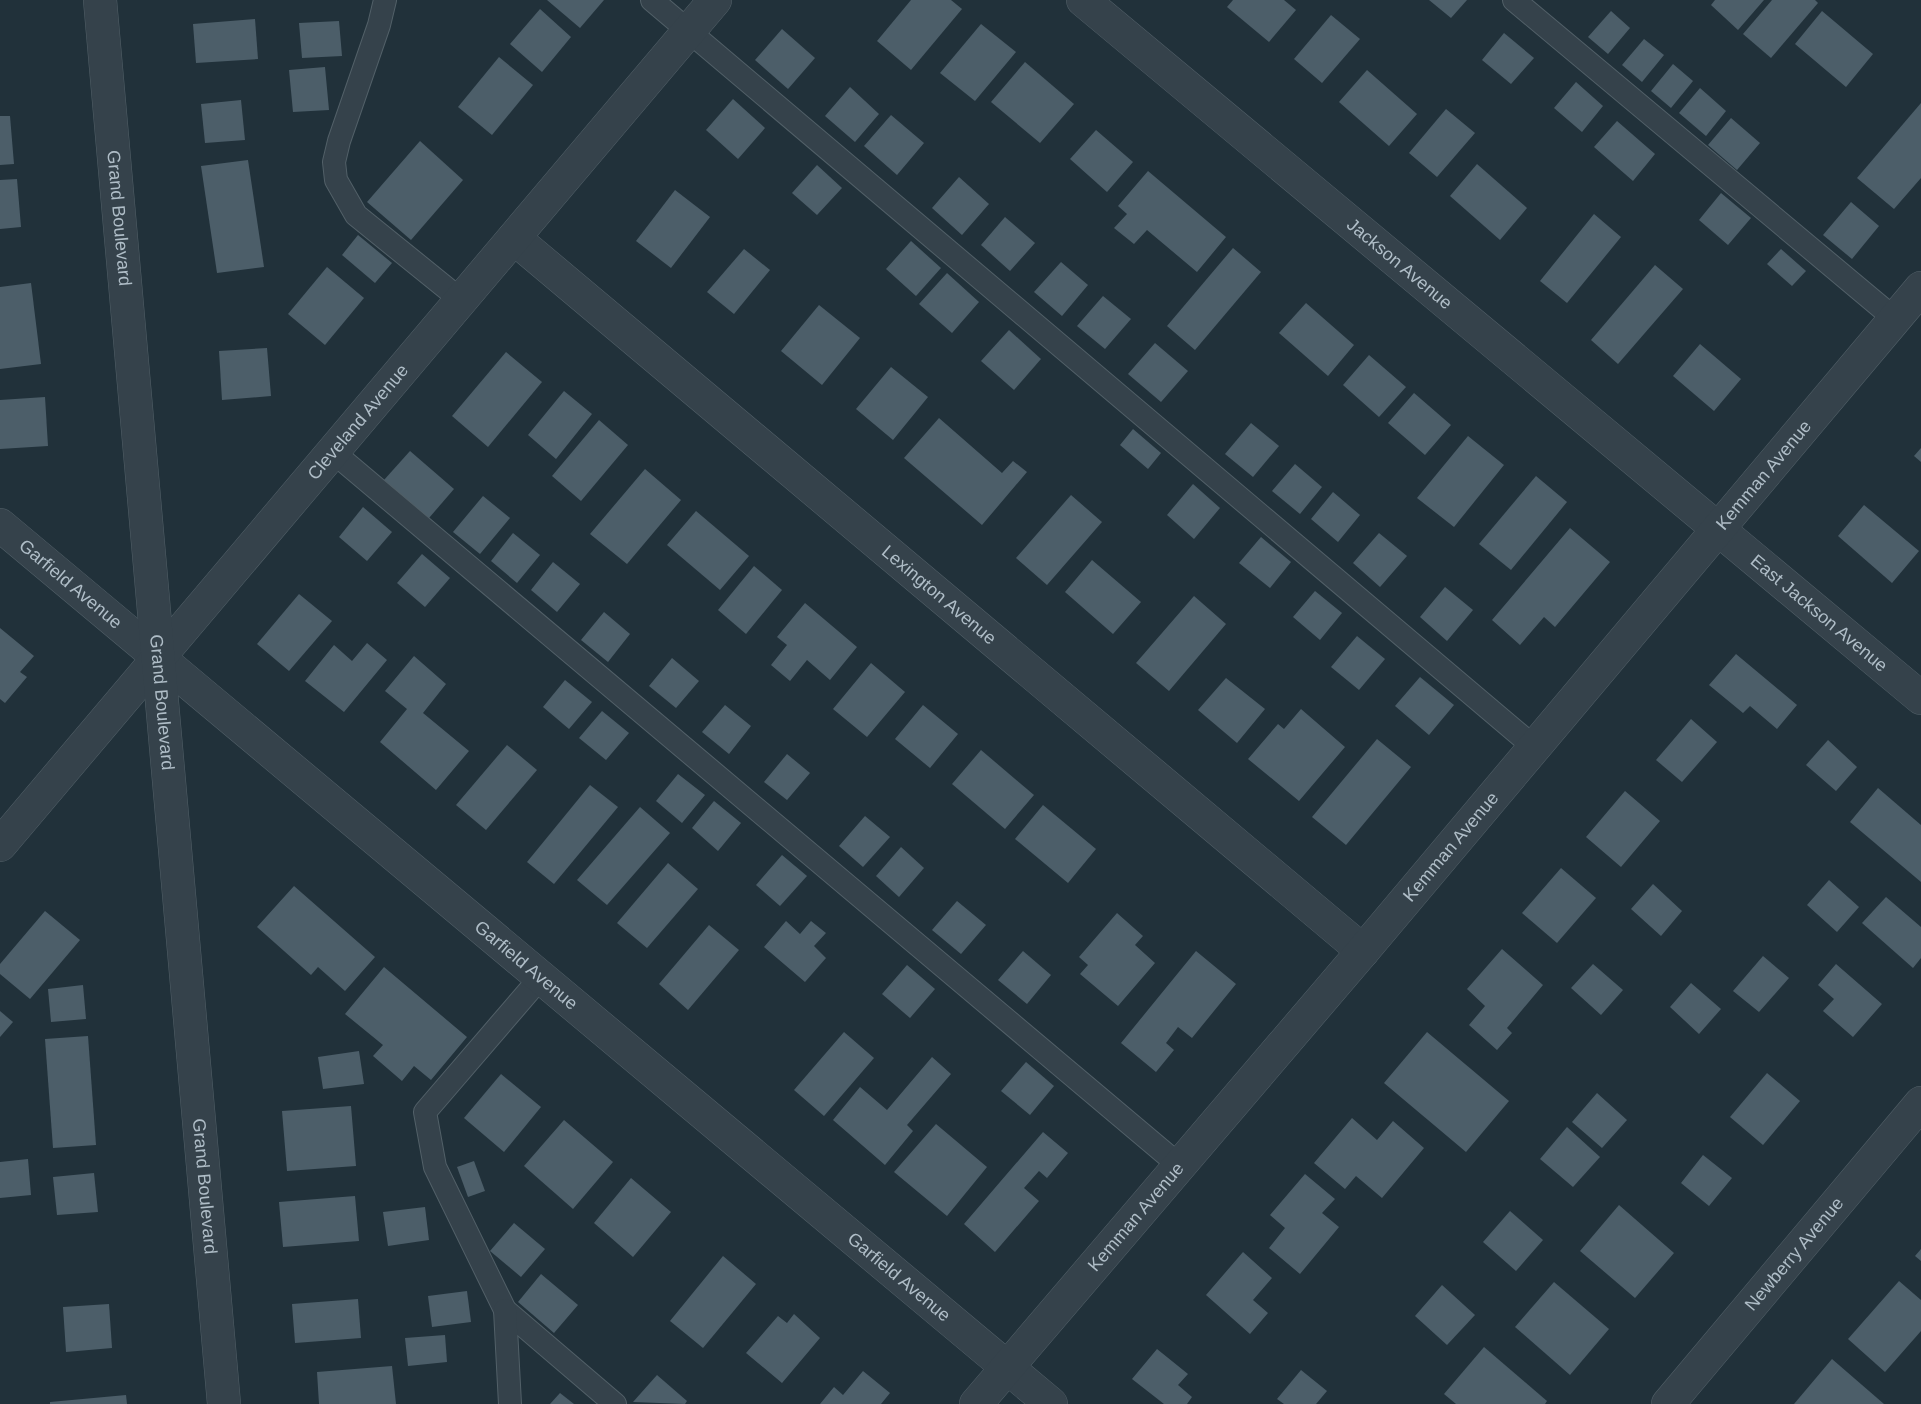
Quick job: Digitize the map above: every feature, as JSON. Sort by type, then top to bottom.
[{"type":"street","name":"Grand Boulevard","points":[[100,0],[224,1404]]},
{"type":"street","name":"Cleveland Avenue","points":[[0,845],[715,0]]},
{"type":"street","name":"Jackson Avenue","points":[[1083,0],[1719,528]]},
{"type":"street","name":"Lexington Avenue","points":[[514,238],[1363,951]]},
{"type":"street","name":"Kemman Avenue","points":[[976,1404],[1363,951],[1921,288]]},
{"type":"street","name":"Garfield Avenue","points":[[0,525],[1051,1404]]},
{"type":"street","name":"East Jackson Avenue","points":[[1719,528],[1921,698]]},
{"type":"street","name":"Newberry Avenue","points":[[1668,1404],[1921,1103]]},
{"type":"lane","points":[[385,0],[379,25],[339,141],[334,162],[336,180],[356,215],[461,300]]},
{"type":"lane","points":[[652,0],[1534,747]]},
{"type":"lane","points":[[1514,0],[1894,319]]},
{"type":"lane","points":[[333,452],[1180,1166]]},
{"type":"lane","points":[[510,1404],[505,1311],[435,1167],[424,1112],[541,977]]},
{"type":"lane","points":[[505,1311],[615,1404]]},
{"type":"building","points":[[547,0],[604,0],[580,28]]},
{"type":"building","points":[[911,0],[951,0],[962,9],[911,70],[877,41]]},
{"type":"building","points":[[1233,0],[1284,0],[1296,10],[1269,42],[1227,7]]},
{"type":"building","points":[[1429,0],[1467,0],[1451,18]]},
{"type":"building","points":[[1715,0],[1764,0],[1738,30],[1711,5]]},
{"type":"building","points":[[1772,0],[1815,0],[1818,3],[1771,58],[1743,34]]},
{"type":"building","points":[[540,9],[571,37],[542,72],[510,44]]},
{"type":"building","points":[[1611,11],[1630,28],[1608,54],[1588,37]]},
{"type":"building","points":[[1822,11],[1873,54],[1846,87],[1795,44]]},
{"type":"building","points":[[1331,15],[1360,39],[1322,83],[1294,59]]},
{"type":"building","points":[[255,19],[258,59],[196,63],[193,24]]},
{"type":"building","points":[[339,21],[342,56],[302,58],[299,23]]},
{"type":"building","points":[[981,24],[1016,52],[975,101],[940,73]]},
{"type":"building","points":[[782,29],[815,58],[788,89],[755,60]]},
{"type":"building","points":[[1504,33],[1534,58],[1511,84],[1482,60]]},
{"type":"building","points":[[1644,39],[1664,55],[1642,82],[1622,65]]},
{"type":"building","points":[[499,57],[533,85],[492,135],[458,107]]},
{"type":"building","points":[[1025,62],[1074,104],[1040,143],[991,102]]},
{"type":"building","points":[[1673,64],[1693,81],[1671,108],[1651,91]]},
{"type":"building","points":[[325,67],[329,110],[293,112],[289,70]]},
{"type":"building","points":[[1367,70],[1417,114],[1389,146],[1339,102]]},
{"type":"building","points":[[1576,82],[1603,106],[1582,132],[1554,108]]},
{"type":"building","points":[[850,87],[879,114],[855,142],[825,116]]},
{"type":"building","points":[[1700,88],[1726,111],[1706,136],[1679,113]]},
{"type":"building","points":[[733,99],[765,128],[738,159],[706,130]]},
{"type":"building","points":[[241,100],[245,140],[205,143],[201,104]]},
{"type":"building","points":[[1921,103],[1921,178],[1894,209],[1857,178]]},
{"type":"building","points":[[1446,109],[1475,133],[1437,177],[1409,153]]},
{"type":"building","points":[[891,115],[924,143],[897,175],[864,146]]},
{"type":"building","points":[[0,116],[10,116],[14,164],[0,165]]},
{"type":"building","points":[[1731,118],[1760,143],[1737,170],[1708,145]]},
{"type":"building","points":[[1617,121],[1655,154],[1633,181],[1594,147]]},
{"type":"building","points":[[1096,130],[1133,162],[1107,192],[1070,159]]},
{"type":"building","points":[[420,141],[463,180],[411,240],[367,202]]},
{"type":"building","points":[[248,160],[264,267],[217,273],[201,166]]},
{"type":"building","points":[[1477,164],[1527,208],[1500,240],[1450,196]]},
{"type":"building","points":[[817,165],[842,188],[817,215],[792,193]]},
{"type":"building","points":[[1148,171],[1226,237],[1197,272],[1147,230],[1134,244],[1114,228],[1127,214],[1118,206]]},
{"type":"building","points":[[959,177],[989,204],[962,235],[932,208]]},
{"type":"building","points":[[17,179],[21,227],[0,229],[0,180]]},
{"type":"building","points":[[675,190],[710,217],[671,268],[636,241]]},
{"type":"building","points":[[1721,193],[1751,218],[1728,245],[1699,220]]},
{"type":"building","points":[[1851,202],[1879,226],[1852,259],[1823,235]]},
{"type":"building","points":[[1594,214],[1621,237],[1567,303],[1540,281]]},
{"type":"building","points":[[1005,217],[1035,243],[1010,271],[981,245]]},
{"type":"building","points":[[358,235],[392,263],[375,283],[342,255]]},
{"type":"building","points":[[911,241],[941,268],[916,296],[886,269]]},
{"type":"building","points":[[1233,248],[1261,272],[1195,350],[1167,326]]},
{"type":"building","points":[[744,249],[770,270],[734,314],[707,292]]},
{"type":"building","points":[[1781,249],[1806,271],[1792,286],[1767,264]]},
{"type":"building","points":[[1061,262],[1088,285],[1062,316],[1034,292]]},
{"type":"building","points":[[1655,265],[1683,289],[1618,364],[1591,340]]},
{"type":"building","points":[[327,267],[364,298],[325,345],[288,314]]},
{"type":"building","points":[[947,273],[979,302],[952,333],[919,304]]},
{"type":"building","points":[[31,283],[41,364],[0,369],[0,287]]},
{"type":"building","points":[[1103,296],[1131,319],[1105,349],[1077,326]]},
{"type":"building","points":[[1306,303],[1354,345],[1328,376],[1279,333]]},
{"type":"building","points":[[819,305],[860,338],[822,385],[781,351]]},
{"type":"building","points":[[1009,330],[1041,359],[1014,390],[981,361]]},
{"type":"building","points":[[1155,343],[1188,371],[1161,402],[1128,374]]},
{"type":"building","points":[[1700,344],[1741,379],[1714,411],[1673,376]]},
{"type":"building","points":[[267,348],[271,396],[222,400],[219,351]]},
{"type":"building","points":[[506,352],[542,382],[488,447],[452,416]]},
{"type":"building","points":[[1369,355],[1406,387],[1379,417],[1343,385]]},
{"type":"building","points":[[891,367],[928,397],[893,440],[856,409]]},
{"type":"building","points":[[564,391],[592,414],[556,459],[528,435]]},
{"type":"building","points":[[1414,393],[1451,425],[1425,455],[1388,423]]},
{"type":"building","points":[[45,397],[48,446],[0,449],[0,400]]},
{"type":"building","points":[[939,418],[1002,473],[1013,461],[1027,472],[982,525],[904,458]]},
{"type":"building","points":[[599,420],[628,445],[581,501],[552,476]]},
{"type":"building","points":[[1251,423],[1279,446],[1253,477],[1225,454]]},
{"type":"building","points":[[1133,429],[1161,453],[1148,469],[1120,445]]},
{"type":"building","points":[[1468,436],[1504,465],[1454,527],[1417,498]]},
{"type":"building","points":[[1921,448],[1921,462],[1914,456]]},
{"type":"building","points":[[410,451],[454,489],[429,518],[384,480]]},
{"type":"building","points":[[1295,464],[1322,487],[1300,514],[1272,491]]},
{"type":"building","points":[[645,469],[681,500],[627,564],[590,534]]},
{"type":"building","points":[[1536,476],[1567,502],[1511,570],[1479,544]]},
{"type":"building","points":[[1193,484],[1220,508],[1194,539],[1167,515]]},
{"type":"building","points":[[1333,492],[1360,515],[1338,542],[1311,519]]},
{"type":"building","points":[[1071,495],[1102,522],[1047,585],[1016,558]]},
{"type":"building","points":[[483,496],[510,518],[480,554],[453,532]]},
{"type":"building","points":[[1864,505],[1919,551],[1892,583],[1838,536]]},
{"type":"building","points":[[363,507],[392,532],[367,561],[339,537]]},
{"type":"building","points":[[696,511],[749,556],[720,590],[667,545]]},
{"type":"building","points":[[1570,528],[1610,562],[1555,627],[1544,617],[1520,645],[1492,620]]},
{"type":"building","points":[[513,533],[540,555],[517,583],[491,561]]},
{"type":"building","points":[[1379,533],[1407,556],[1380,587],[1353,563]]},
{"type":"building","points":[[1261,537],[1291,562],[1270,588],[1239,563]]},
{"type":"building","points":[[422,554],[450,578],[425,607],[397,583]]},
{"type":"building","points":[[1092,560],[1141,602],[1113,634],[1065,592]]},
{"type":"building","points":[[553,562],[580,584],[557,612],[531,590]]},
{"type":"building","points":[[754,566],[782,590],[746,634],[718,610]]},
{"type":"building","points":[[1445,587],[1473,610],[1447,641],[1420,617]]},
{"type":"building","points":[[1315,591],[1342,613],[1320,640],[1293,617]]},
{"type":"building","points":[[299,594],[332,621],[289,671],[257,644]]},
{"type":"building","points":[[1194,596],[1226,624],[1169,691],[1136,663]]},
{"type":"building","points":[[805,603],[857,647],[830,680],[807,660],[790,681],[771,665],[787,645],[777,637]]},
{"type":"building","points":[[604,612],[630,634],[608,662],[581,640]]},
{"type":"building","points":[[0,628],[34,656],[20,672],[27,677],[5,703],[0,699]]},
{"type":"building","points":[[1357,636],[1385,659],[1359,690],[1331,667]]},
{"type":"building","points":[[367,643],[387,660],[344,712],[305,681],[334,645],[352,661]]},
{"type":"building","points":[[1736,654],[1797,705],[1777,729],[1750,706],[1743,713],[1709,685]]},
{"type":"building","points":[[414,656],[446,684],[423,713],[469,751],[436,790],[380,742],[407,709],[385,691]]},
{"type":"building","points":[[672,658],[699,681],[676,708],[649,686]]},
{"type":"building","points":[[871,663],[905,692],[867,737],[833,709]]},
{"type":"building","points":[[1420,677],[1454,705],[1429,735],[1395,706]]},
{"type":"building","points":[[1226,678],[1265,709],[1237,743],[1198,710]]},
{"type":"building","points":[[565,680],[592,702],[569,729],[543,707]]},
{"type":"building","points":[[725,705],[751,726],[729,754],[702,732]]},
{"type":"building","points":[[923,705],[958,734],[930,768],[895,739]]},
{"type":"building","points":[[1301,709],[1345,747],[1299,801],[1248,759],[1278,724],[1284,729]]},
{"type":"building","points":[[602,711],[629,733],[606,760],[579,738]]},
{"type":"building","points":[[1691,719],[1717,742],[1682,782],[1656,760]]},
{"type":"building","points":[[1377,739],[1411,767],[1346,845],[1312,817]]},
{"type":"building","points":[[1828,740],[1857,767],[1836,791],[1806,765]]},
{"type":"building","points":[[507,745],[537,770],[486,830],[456,805]]},
{"type":"building","points":[[981,750],[1034,795],[1005,829],[952,784]]},
{"type":"building","points":[[787,754],[810,773],[787,800],[764,782]]},
{"type":"building","points":[[678,774],[705,795],[682,823],[656,801]]},
{"type":"building","points":[[590,785],[618,807],[554,884],[527,862]]},
{"type":"building","points":[[1878,788],[1921,825],[1921,882],[1850,822]]},
{"type":"building","points":[[1625,791],[1660,821],[1621,867],[1586,837]]},
{"type":"building","points":[[714,801],[741,823],[718,851],[692,828]]},
{"type":"building","points":[[1043,805],[1096,849],[1068,883],[1015,839]]},
{"type":"building","points":[[640,807],[670,833],[607,905],[577,880]]},
{"type":"building","points":[[865,816],[890,837],[863,867],[839,846]]},
{"type":"building","points":[[901,847],[924,868],[899,897],[876,876]]},
{"type":"building","points":[[782,855],[807,876],[780,906],[756,885]]},
{"type":"building","points":[[668,863],[698,889],[647,948],[617,923]]},
{"type":"building","points":[[1561,868],[1596,898],[1557,943],[1522,913]]},
{"type":"building","points":[[1829,880],[1859,907],[1837,932],[1807,905]]},
{"type":"building","points":[[1653,884],[1682,911],[1661,936],[1631,909]]},
{"type":"building","points":[[294,886],[375,957],[345,991],[318,967],[311,975],[257,927]]},
{"type":"building","points":[[1886,897],[1921,927],[1921,958],[1913,968],[1862,923]]},
{"type":"building","points":[[957,901],[986,925],[961,954],[932,930]]},
{"type":"building","points":[[45,911],[80,940],[30,999],[0,974],[0,964]]},
{"type":"building","points":[[1117,913],[1143,936],[1135,945],[1155,963],[1118,1006],[1080,974],[1088,965],[1079,957]]},
{"type":"building","points":[[786,921],[800,934],[811,921],[826,933],[814,946],[826,958],[805,982],[764,947]]},
{"type":"building","points":[[709,925],[739,950],[688,1010],[659,984]]},
{"type":"building","points":[[1502,949],[1543,985],[1507,1028],[1512,1033],[1497,1050],[1469,1025],[1485,1006],[1467,989]]},
{"type":"building","points":[[1023,951],[1051,975],[1027,1004],[998,980]]},
{"type":"building","points":[[1196,951],[1236,984],[1192,1038],[1178,1027],[1166,1043],[1174,1050],[1156,1072],[1121,1043]]},
{"type":"building","points":[[1763,956],[1789,978],[1759,1012],[1733,991]]},
{"type":"building","points":[[1593,964],[1623,990],[1601,1015],[1571,988]]},
{"type":"building","points":[[1836,964],[1882,1004],[1853,1037],[1823,1011],[1834,999],[1818,985]]},
{"type":"building","points":[[907,965],[935,989],[910,1018],[882,994]]},
{"type":"building","points":[[384,967],[467,1037],[431,1080],[414,1066],[402,1081],[373,1056],[383,1045],[345,1014]]},
{"type":"building","points":[[1691,983],[1721,1009],[1699,1034],[1670,1007]]},
{"type":"building","points":[[83,985],[86,1019],[51,1022],[48,989]]},
{"type":"building","points":[[0,1011],[13,1022],[0,1037]]},
{"type":"building","points":[[844,1032],[874,1058],[824,1116],[794,1090]]},
{"type":"building","points":[[1427,1032],[1509,1101],[1466,1152],[1384,1083]]},
{"type":"building","points":[[88,1036],[96,1145],[53,1148],[45,1039]]},
{"type":"building","points":[[359,1051],[364,1084],[323,1089],[318,1057]]},
{"type":"building","points":[[932,1057],[951,1074],[907,1125],[913,1131],[885,1165],[833,1120],[860,1087],[887,1110]]},
{"type":"building","points":[[1026,1062],[1054,1086],[1030,1115],[1001,1091]]},
{"type":"building","points":[[1767,1073],[1800,1101],[1763,1145],[1730,1117]]},
{"type":"building","points":[[501,1074],[541,1107],[504,1152],[464,1118]]},
{"type":"building","points":[[1597,1093],[1627,1120],[1602,1148],[1572,1122]]},
{"type":"building","points":[[351,1106],[356,1166],[287,1171],[282,1111]]},
{"type":"building","points":[[1352,1118],[1377,1140],[1393,1121],[1424,1148],[1382,1198],[1356,1176],[1345,1189],[1314,1163]]},
{"type":"building","points":[[564,1120],[613,1162],[573,1209],[524,1166]]},
{"type":"building","points":[[936,1124],[987,1167],[947,1216],[894,1172]]},
{"type":"building","points":[[1567,1127],[1600,1157],[1573,1187],[1540,1159]]},
{"type":"building","points":[[1043,1132],[1068,1153],[1047,1178],[1039,1171],[1024,1188],[1039,1201],[995,1252],[964,1224]]},
{"type":"building","points":[[1703,1155],[1732,1178],[1709,1206],[1681,1183]]},
{"type":"building","points":[[28,1159],[31,1195],[0,1198],[0,1162]]},
{"type":"building","points":[[474,1161],[485,1191],[468,1197],[457,1167]]},
{"type":"building","points":[[94,1173],[98,1212],[57,1215],[53,1177]]},
{"type":"building","points":[[1305,1174],[1335,1199],[1322,1213],[1339,1227],[1300,1274],[1269,1248],[1285,1228],[1270,1215]]},
{"type":"building","points":[[631,1178],[671,1212],[633,1257],[594,1223]]},
{"type":"building","points":[[355,1196],[359,1241],[283,1247],[279,1202]]},
{"type":"building","points":[[1619,1205],[1674,1253],[1635,1298],[1580,1251]]},
{"type":"building","points":[[425,1207],[429,1240],[388,1246],[383,1212]]},
{"type":"building","points":[[1510,1211],[1543,1240],[1516,1271],[1483,1242]]},
{"type":"building","points":[[514,1223],[545,1249],[521,1277],[490,1251]]},
{"type":"building","points":[[1921,1249],[1921,1261],[1915,1256]]},
{"type":"building","points":[[1243,1252],[1272,1278],[1253,1300],[1268,1313],[1250,1334],[1206,1295]]},
{"type":"building","points":[[723,1256],[756,1284],[703,1348],[670,1321]]},
{"type":"building","points":[[541,1274],[578,1305],[554,1333],[518,1302]]},
{"type":"building","points":[[1899,1281],[1921,1300],[1921,1331],[1885,1372],[1848,1339]]},
{"type":"building","points":[[1554,1282],[1609,1329],[1570,1375],[1515,1327]]},
{"type":"building","points":[[1442,1285],[1475,1315],[1447,1345],[1415,1316]]},
{"type":"building","points":[[467,1291],[471,1322],[432,1327],[428,1296]]},
{"type":"building","points":[[358,1299],[361,1338],[295,1343],[292,1304]]},
{"type":"building","points":[[109,1304],[112,1348],[66,1352],[63,1307]]},
{"type":"building","points":[[794,1314],[820,1338],[782,1383],[746,1353],[778,1316],[787,1323]]},
{"type":"building","points":[[445,1335],[447,1362],[408,1366],[405,1338]]},
{"type":"building","points":[[1484,1347],[1547,1401],[1545,1404],[1456,1404],[1444,1394]]},
{"type":"building","points":[[1157,1349],[1188,1374],[1178,1385],[1192,1397],[1187,1404],[1164,1404],[1132,1379]]},
{"type":"building","points":[[1832,1359],[1884,1404],[1794,1404]]},
{"type":"building","points":[[392,1366],[396,1404],[319,1404],[317,1372]]},
{"type":"building","points":[[1301,1370],[1327,1391],[1316,1404],[1284,1404],[1277,1399]]},
{"type":"building","points":[[863,1371],[890,1393],[881,1404],[820,1404],[834,1387],[843,1395]]},
{"type":"building","points":[[657,1375],[687,1401],[685,1404],[633,1402]]},
{"type":"building","points":[[560,1393],[574,1404],[550,1404]]},
{"type":"building","points":[[126,1395],[127,1404],[50,1404],[50,1402]]}]
